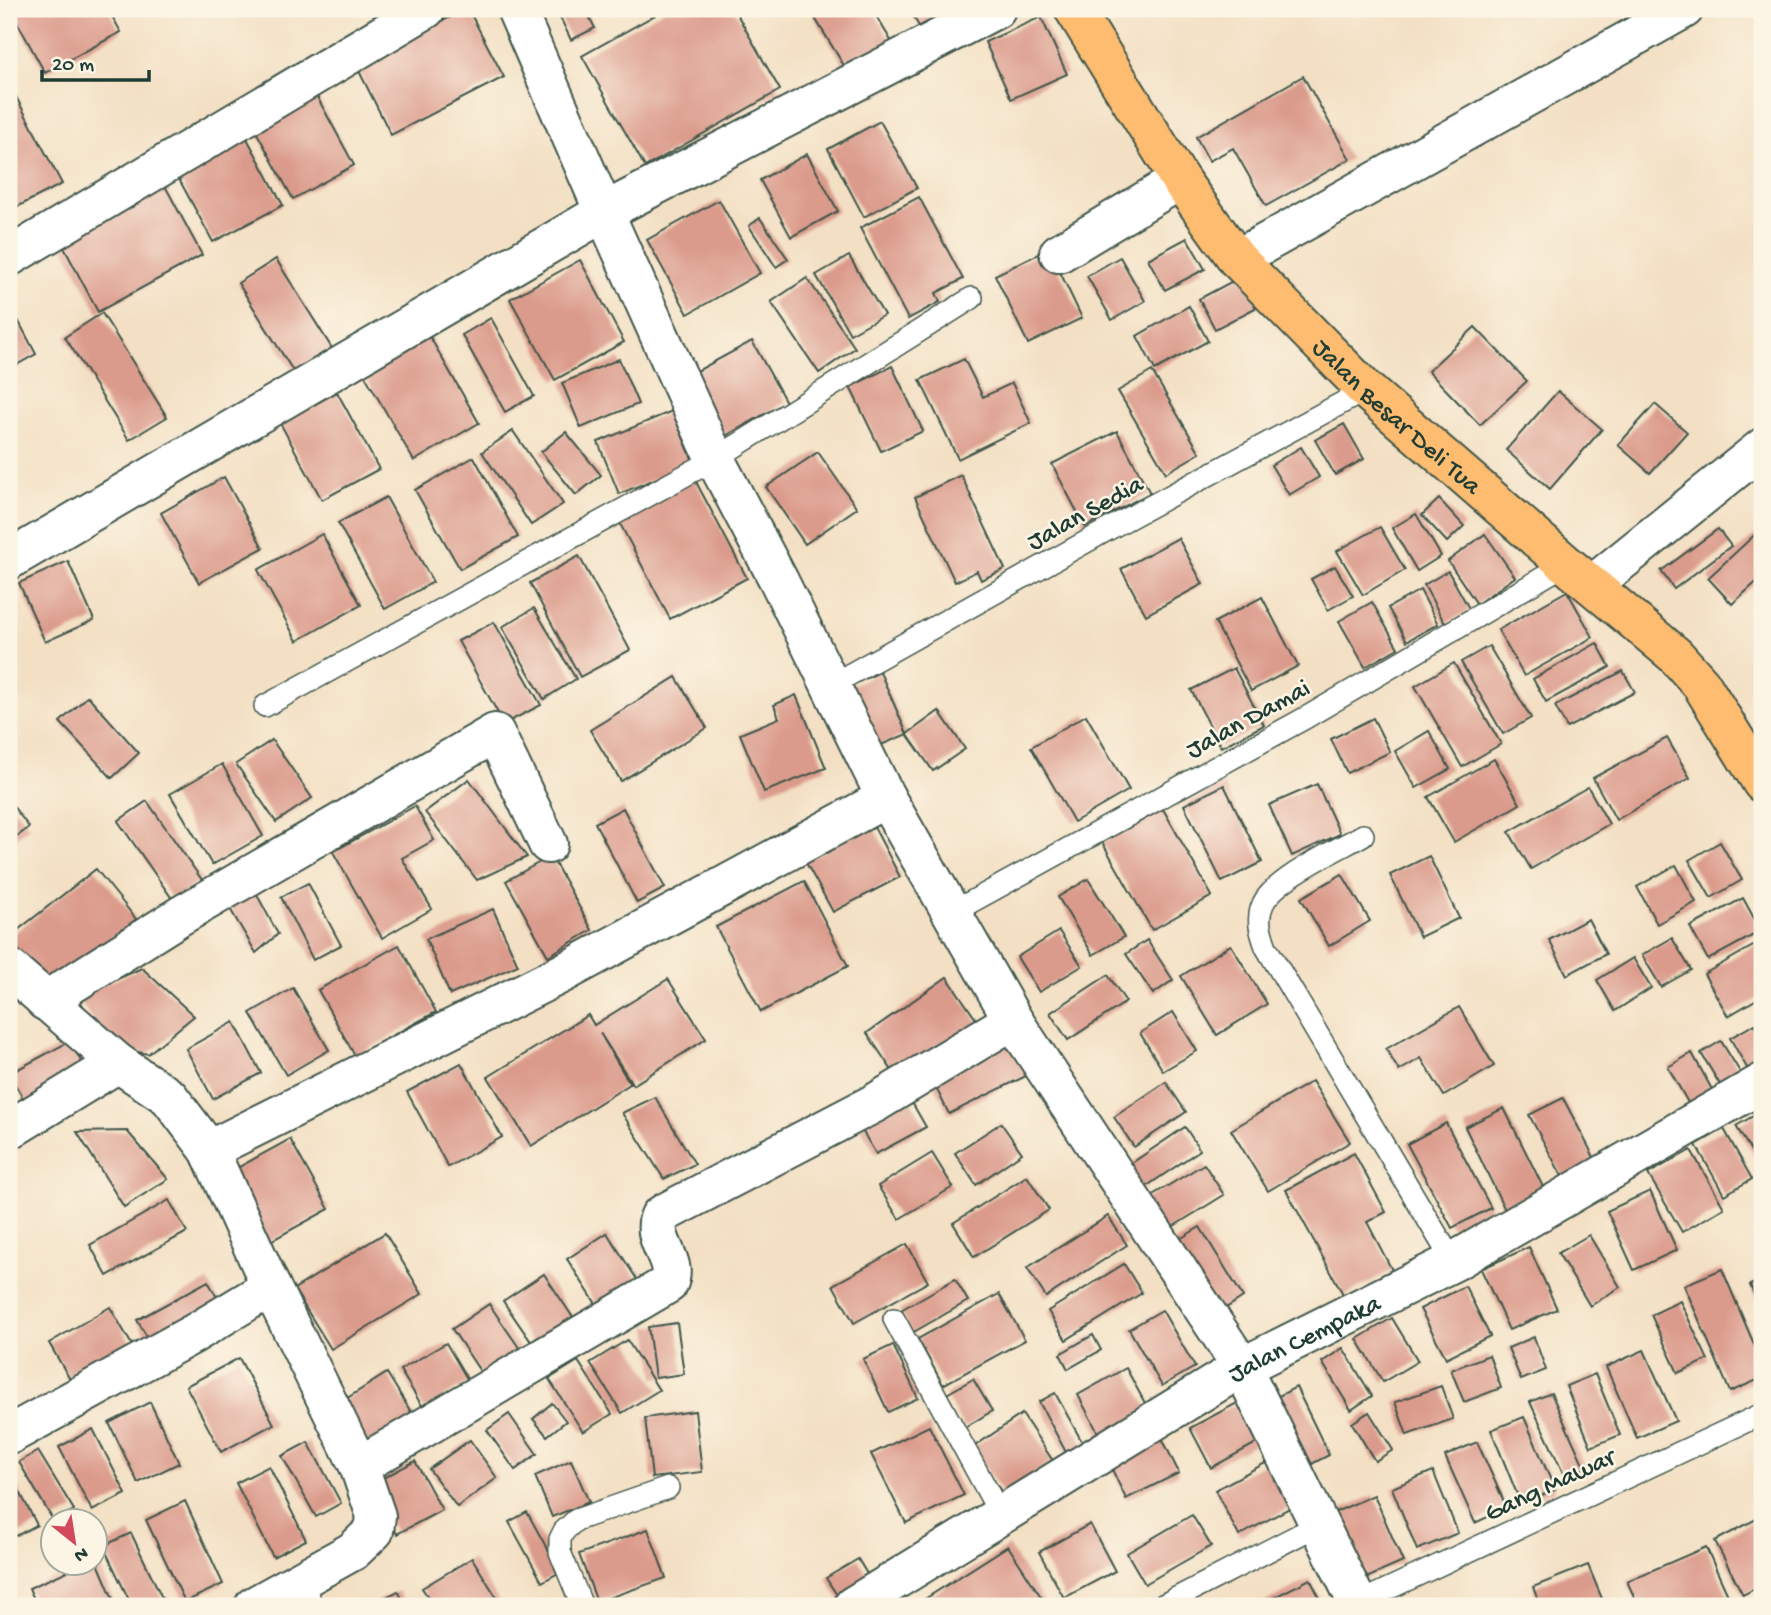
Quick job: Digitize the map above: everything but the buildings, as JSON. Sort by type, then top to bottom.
[{"type":"main road","name":"Jalan Besar Deli Tua","points":[[1074,9],[1180,180],[1237,259],[1366,390],[1579,575],[1675,654],[1701,684],[1762,783]]},
{"type":"street","points":[[9,257],[426,9]]},
{"type":"street","points":[[516,9],[715,459],[886,799],[1013,1020],[1242,1367],[1359,1605]]},
{"type":"street","points":[[9,561],[604,212],[996,9]]},
{"type":"street","points":[[1237,259],[1684,9]]},
{"type":"street","points":[[1059,253],[1180,180]]},
{"type":"street","points":[[1579,575],[1762,448]]},
{"type":"street","points":[[46,1001],[180,916],[495,733],[548,844]]},
{"type":"street","points":[[209,1150],[564,973],[886,799]]},
{"type":"street","points":[[9,968],[118,1063],[169,1097],[209,1150],[271,1287],[359,1466],[376,1516],[374,1531],[306,1593],[254,1606]]},
{"type":"street","points":[[359,1466],[668,1284],[672,1268],[657,1230],[660,1216],[875,1103],[1013,1020]]},
{"type":"street","points":[[9,1130],[118,1063]]},
{"type":"street","name":"Jalan Cempaka","points":[[853,1606],[1242,1367],[1453,1262],[1762,1083]]},
{"type":"street","points":[[9,1435],[193,1334],[271,1287]]},
{"type":"lane","points":[[265,706],[715,459],[972,298]]},
{"type":"lane","name":"Jalan Sedia","points":[[831,685],[1116,525],[1366,390]]},
{"type":"lane","name":"Jalan Damai","points":[[951,913],[1307,717],[1579,575]]},
{"type":"lane","points":[[1363,835],[1276,886],[1262,905],[1259,924],[1266,947],[1453,1262]]},
{"type":"lane","points":[[894,1319],[1000,1514]]},
{"type":"lane","name":"Gang Mawar","points":[[1359,1605],[1762,1414]]},
{"type":"lane","points":[[582,1606],[560,1552],[559,1544],[564,1531],[576,1520],[668,1488]]},
{"type":"lane","points":[[1161,1606],[1320,1524]]}]
